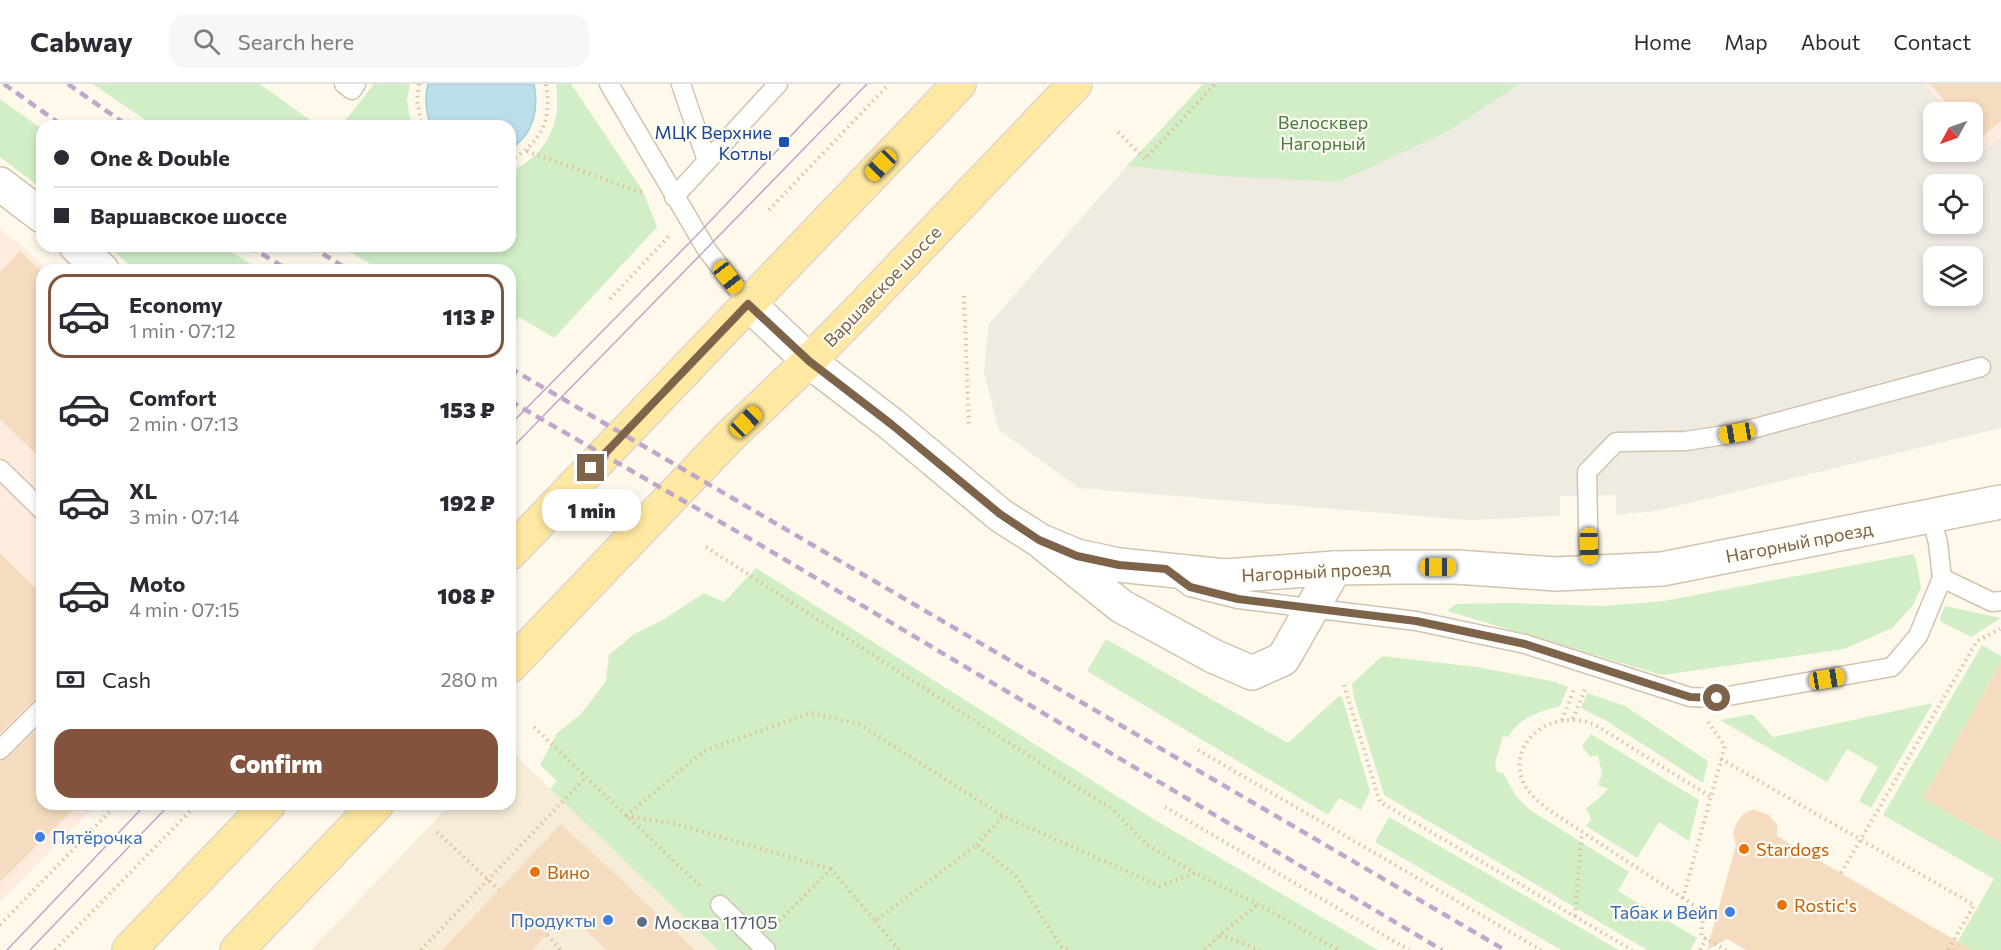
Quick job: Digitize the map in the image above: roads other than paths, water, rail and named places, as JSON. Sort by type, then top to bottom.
[{"type":"main road","points":[[516,547],[958,84]]},
{"type":"main road","name":"Варшавское шоссе","points":[[516,660],[730,436],[809,361],[1075,84]]},
{"type":"main road","points":[[129,950],[263,810]]},
{"type":"main road","points":[[237,950],[371,810]]},
{"type":"street","points":[[0,184],[36,211]]},
{"type":"street","points":[[82,252],[96,264]]},
{"type":"street","name":"Нагорный проезд","points":[[748,304],[809,361],[891,424],[1000,514],[1039,540],[1077,556],[1119,565],[1225,576],[1335,568],[1456,567],[1556,574],[1662,569],[2001,502]]},
{"type":"street","points":[[1039,540],[1121,606],[1213,656],[1252,673],[1283,660],[1335,568]]},
{"type":"lane","points":[[344,84],[352,90],[356,84]]},
{"type":"lane","points":[[609,84],[707,250],[748,304]]},
{"type":"lane","points":[[681,84],[707,161]]},
{"type":"lane","points":[[674,196],[778,84]]},
{"type":"lane","points":[[1589,573],[1587,472],[1616,442],[1686,441],[1737,433],[1981,367]]},
{"type":"lane","points":[[0,469],[36,504]]},
{"type":"lane","points":[[1166,569],[1190,587],[1238,599],[1416,621],[1525,644],[1690,697],[1717,698],[1892,668],[1918,636],[1942,578],[1938,543],[1931,516]]},
{"type":"lane","points":[[1942,578],[1998,603]]},
{"type":"lane","points":[[0,750],[36,714]]},
{"type":"lane","points":[[720,905],[762,946]]},
{"type":"water","points":[[428,84],[534,84],[535,112],[525,136],[516,144],[516,120],[429,120],[426,95]]},
{"type":"tram line","points":[[516,419],[698,234],[840,84]]},
{"type":"tram line","points":[[516,444],[867,84]]},
{"type":"tram line","points":[[7,950],[140,810]]},
{"type":"tram line","points":[[30,950],[164,810]]},
{"type":"railway","points":[[4,84],[55,120]]},
{"type":"railway","points":[[68,84],[119,120]]},
{"type":"railway","points":[[259,252],[278,264]]},
{"type":"railway","points":[[320,252],[339,264]]},
{"type":"railway","points":[[516,372],[1505,950]]},
{"type":"railway","points":[[516,404],[757,543],[1442,950]]},
{"type":"place","name":"МЦК Верхние Котлы","points":[[784,142]]},
{"type":"place","name":"Пятёрочка","points":[[40,837]]},
{"type":"place","name":"Stardogs","points":[[1744,849]]},
{"type":"place","name":"Вино","points":[[535,872]]},
{"type":"place","name":"Rostic's","points":[[1782,905]]},
{"type":"place","name":"Табак и Вейп","points":[[1730,912]]},
{"type":"place","name":"Продукты","points":[[608,920]]},
{"type":"place","name":"Москва 117105","points":[[642,922]]},
{"type":"park label","name":"Велосквер Нагорный","points":[[1323,132]]}]
